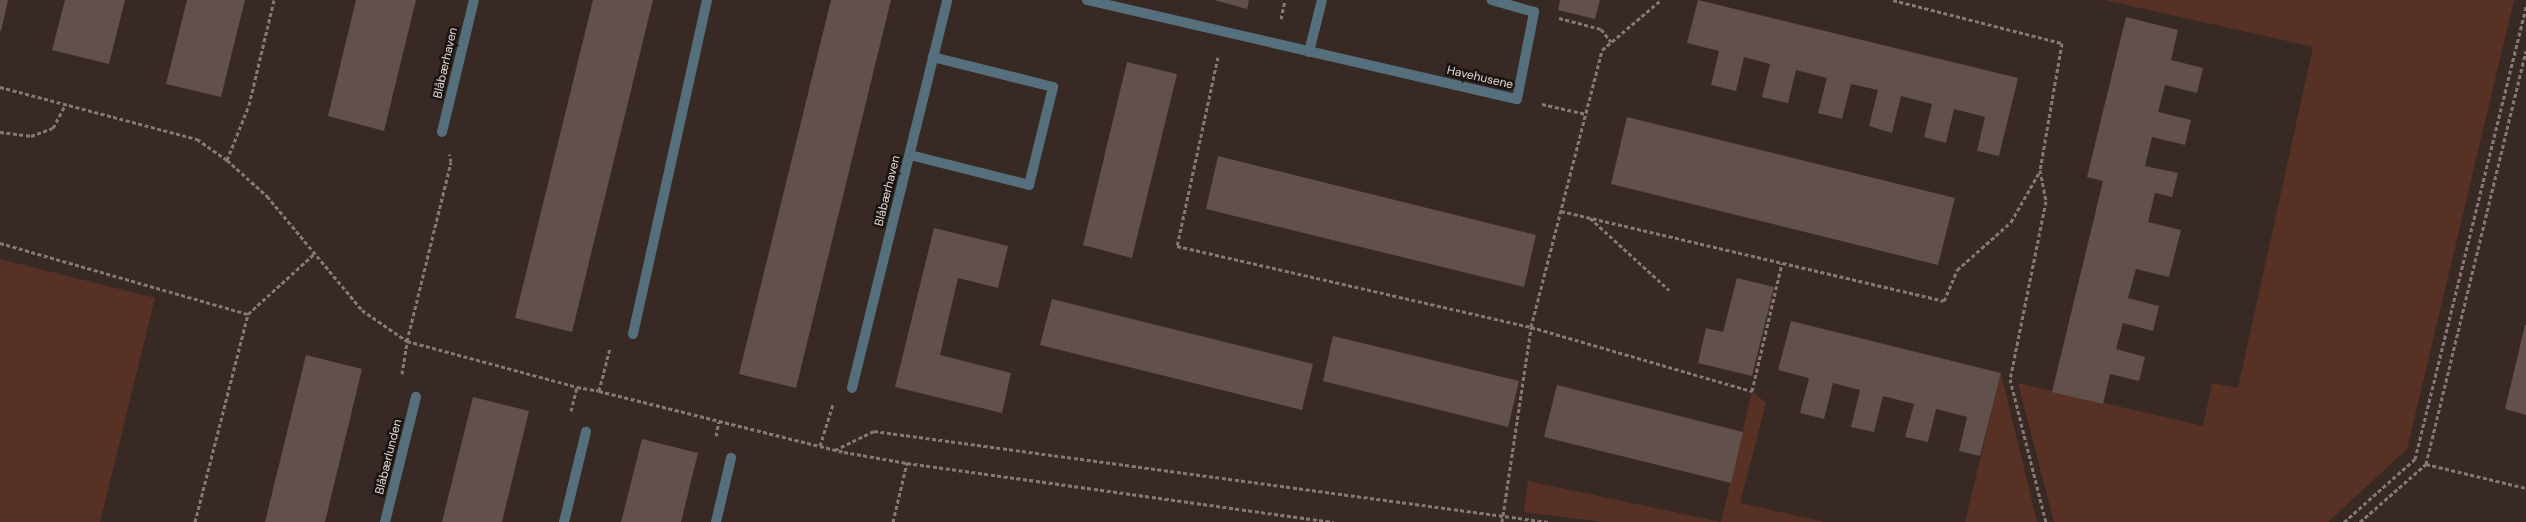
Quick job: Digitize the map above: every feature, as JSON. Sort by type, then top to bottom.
[{"type":"street","name":"Blåbærhaven","points":[[442,132],[474,0]]},
{"type":"street","points":[[633,334],[707,0]]},
{"type":"street","name":"Blåbærhaven","points":[[852,388],[947,0]]},
{"type":"street","name":"Havehusene","points":[[1087,0],[1517,98],[1534,12]]},
{"type":"street","points":[[1309,52],[1322,0]]},
{"type":"street","points":[[1492,0],[1534,12]]},
{"type":"street","points":[[910,155],[1029,185],[1053,87],[933,57]]},
{"type":"street","name":"Blåbærlunden","points":[[386,522],[416,397]]},
{"type":"street","points":[[564,522],[586,432]]},
{"type":"street","points":[[716,522],[731,458]]},
{"type":"path","points":[[227,160],[249,105],[274,0]]},
{"type":"path","points":[[1502,522],[1531,327],[1602,50],[1661,0]]},
{"type":"path","points":[[1561,211],[1944,301],[1957,270],[2011,222],[2040,170],[2062,43],[1894,0]]},
{"type":"path","points":[[2344,522],[2415,459],[2526,6]]},
{"type":"path","points":[[1534,12],[1601,29],[1611,42]]},
{"type":"path","points":[[1223,31],[1177,246],[1531,327],[1752,391],[1782,263]]},
{"type":"path","points":[[2360,522],[2426,464],[2526,51]]},
{"type":"path","points":[[1517,98],[1586,114]]},
{"type":"path","points":[[0,132],[31,136],[53,128],[66,104]]},
{"type":"path","points":[[416,397],[401,378],[407,341],[451,162],[442,132]]},
{"type":"path","points":[[2040,170],[2046,201],[2010,379],[2046,522]]},
{"type":"path","points":[[1590,218],[1669,290]]},
{"type":"path","points":[[0,243],[248,314]]},
{"type":"path","points":[[196,522],[248,314],[314,254]]},
{"type":"path","points":[[600,391],[612,342],[633,334]]},
{"type":"path","points":[[820,446],[835,397],[852,388]]},
{"type":"path","points":[[834,450],[874,431],[1548,522]]},
{"type":"path","points":[[893,522],[907,463]]},
{"type":"path","points":[[2426,464],[2526,488]]},
{"type":"shaded area","points":[[2105,0],[2514,0],[2407,449],[2328,522],[2054,522],[2018,383],[2203,426],[2212,383],[2238,388],[2313,47]]},
{"type":"shaded area","points":[[0,259],[155,298],[100,522],[0,522]]},
{"type":"shaded area","points":[[2001,373],[2037,522],[1965,522]]},
{"type":"shaded area","points":[[1752,391],[1766,403],[1740,503],[1825,522],[1721,522]]},
{"type":"shaded area","points":[[1528,481],[1721,522],[1602,522],[1524,512]]},
{"type":"building","points":[[0,0],[8,0],[1,31],[0,31]]},
{"type":"building","points":[[65,0],[125,0],[109,64],[52,50]]},
{"type":"building","points":[[187,0],[245,0],[221,97],[166,84]]},
{"type":"building","points":[[356,0],[416,0],[384,131],[328,116]]},
{"type":"building","points":[[593,0],[653,0],[572,332],[515,318]]},
{"type":"building","points":[[831,0],[891,0],[796,388],[739,374]]},
{"type":"building","points":[[1214,0],[1249,0],[1247,9]]},
{"type":"building","points":[[1560,0],[1600,0],[1595,19],[1558,10]]},
{"type":"building","points":[[1698,0],[2018,78],[1999,156],[1977,151],[1985,117],[1954,109],[1946,143],[1924,137],[1932,104],[1901,96],[1892,133],[1869,126],[1878,90],[1851,84],[1842,119],[1818,113],[1827,78],[1796,70],[1788,103],[1762,97],[1770,64],[1744,57],[1736,91],[1711,85],[1719,51],[1687,43]]},
{"type":"building","points":[[2126,17],[2178,30],[2171,60],[2203,68],[2197,93],[2165,85],[2158,112],[2191,120],[2185,145],[2152,137],[2145,166],[2178,173],[2172,197],[2155,193],[2148,222],[2181,230],[2169,277],[2136,269],[2128,298],[2159,306],[2153,331],[2123,323],[2116,349],[2145,357],[2139,381],[2110,374],[2103,404],[2052,392],[2103,181],[2087,177]]},
{"type":"building","points":[[1127,62],[1177,74],[1132,258],[1083,245]]},
{"type":"building","points":[[1627,117],[1955,198],[1938,265],[1611,184]]},
{"type":"building","points":[[1218,156],[1536,235],[1524,287],[1206,209]]},
{"type":"building","points":[[934,228],[1008,246],[998,288],[958,278],[940,355],[1011,373],[1002,413],[895,387]]},
{"type":"building","points":[[1737,278],[1774,287],[1752,376],[1698,363],[1706,328],[1723,332]]},
{"type":"building","points":[[1052,299],[1313,364],[1302,410],[1040,345]]},
{"type":"building","points":[[1791,321],[2001,373],[1980,456],[1959,451],[1967,417],[1936,409],[1928,442],[1905,437],[1914,404],[1883,396],[1874,432],[1851,427],[1860,390],[1833,383],[1824,419],[1800,413],[1809,378],[1778,370]]},
{"type":"building","points":[[2526,325],[2526,415],[2505,409]]},
{"type":"building","points":[[1333,336],[1519,381],[1508,427],[1323,381]]},
{"type":"building","points":[[306,355],[362,369],[325,522],[265,522]]},
{"type":"building","points":[[1557,385],[1743,432],[1731,483],[1544,437]]},
{"type":"building","points":[[473,397],[529,411],[502,522],[442,522]]},
{"type":"building","points":[[642,439],[698,453],[681,522],[621,522]]}]
